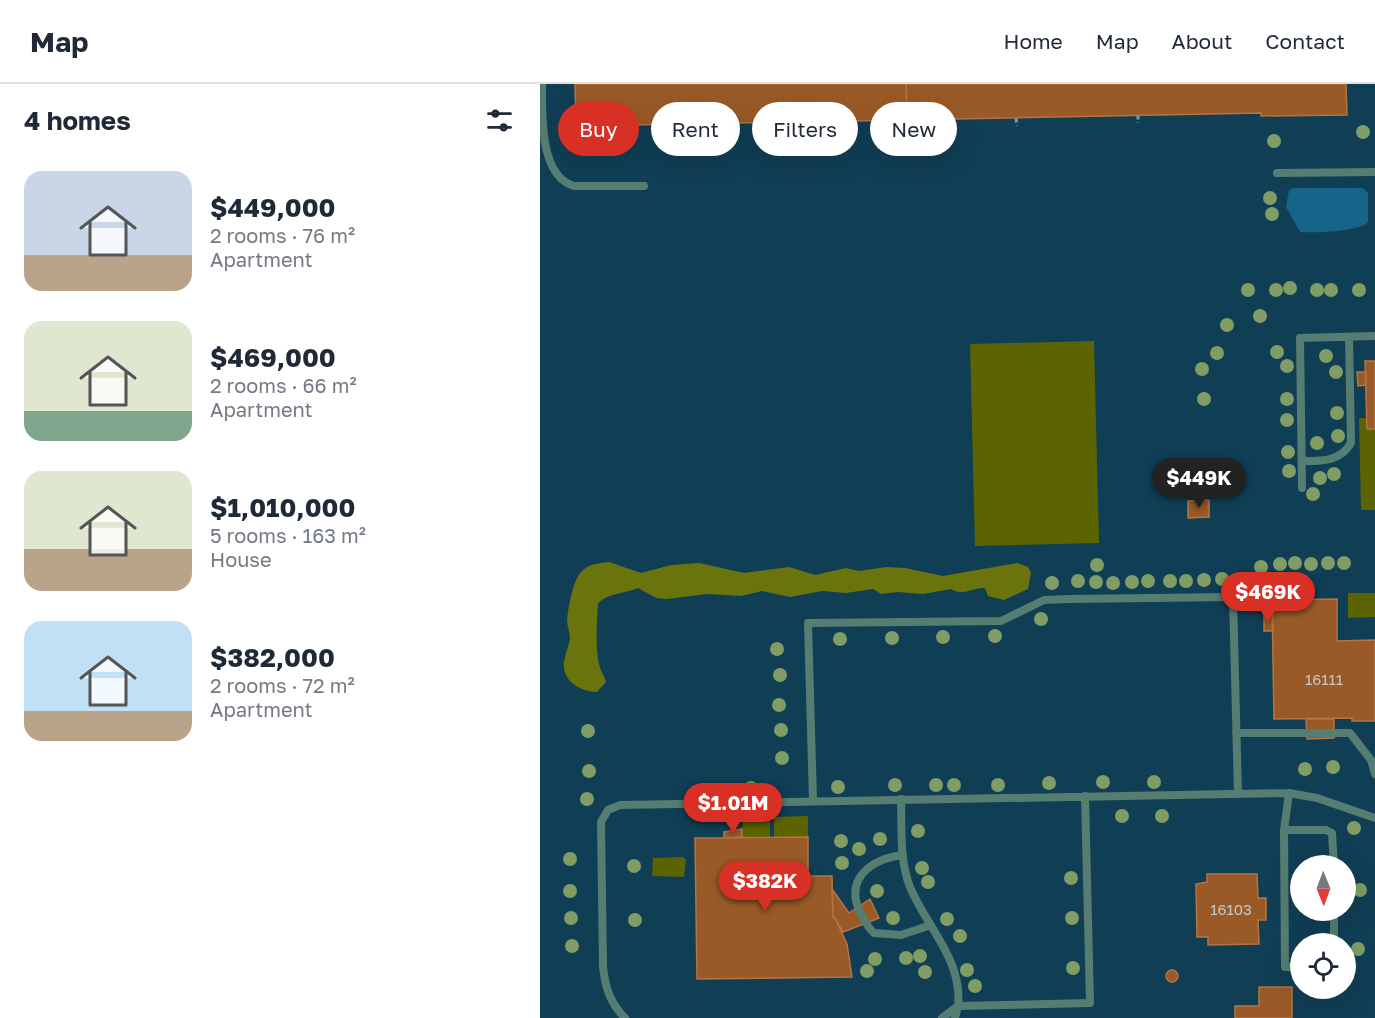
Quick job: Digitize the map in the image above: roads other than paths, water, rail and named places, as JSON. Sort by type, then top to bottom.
[{"type":"lane","points":[[542,84],[544,161],[552,174],[566,184],[574,186],[644,186]]},
{"type":"lane","points":[[1277,173],[1375,172]]},
{"type":"lane","points":[[1302,488],[1300,338],[1375,336]]},
{"type":"lane","points":[[1302,461],[1330,460],[1339,456],[1351,443],[1349,337]]},
{"type":"lane","points":[[813,800],[808,623],[1001,621],[1044,600],[1233,597],[1238,794]]},
{"type":"lane","points":[[1236,733],[1350,733],[1359,740],[1371,760],[1375,774]]},
{"type":"lane","points":[[1289,793],[1284,830],[1285,968],[1290,968]]},
{"type":"lane","points":[[625,1018],[613,1003],[605,985],[603,966],[601,822],[608,810],[620,805],[1289,793],[1317,798],[1375,818]]},
{"type":"lane","points":[[942,1018],[958,1006],[1090,1003],[1085,796]]},
{"type":"lane","points":[[901,799],[903,855],[910,886],[945,949],[956,976],[958,1006],[956,1018]]},
{"type":"lane","points":[[1284,830],[1326,830],[1332,833],[1333,855]]},
{"type":"lane","points":[[903,855],[882,859],[867,868],[856,886],[855,902],[874,933],[901,935],[931,925]]},
{"type":"water","points":[[1294,188],[1363,188],[1368,193],[1368,222],[1346,230],[1300,232],[1286,207],[1289,190]]}]
